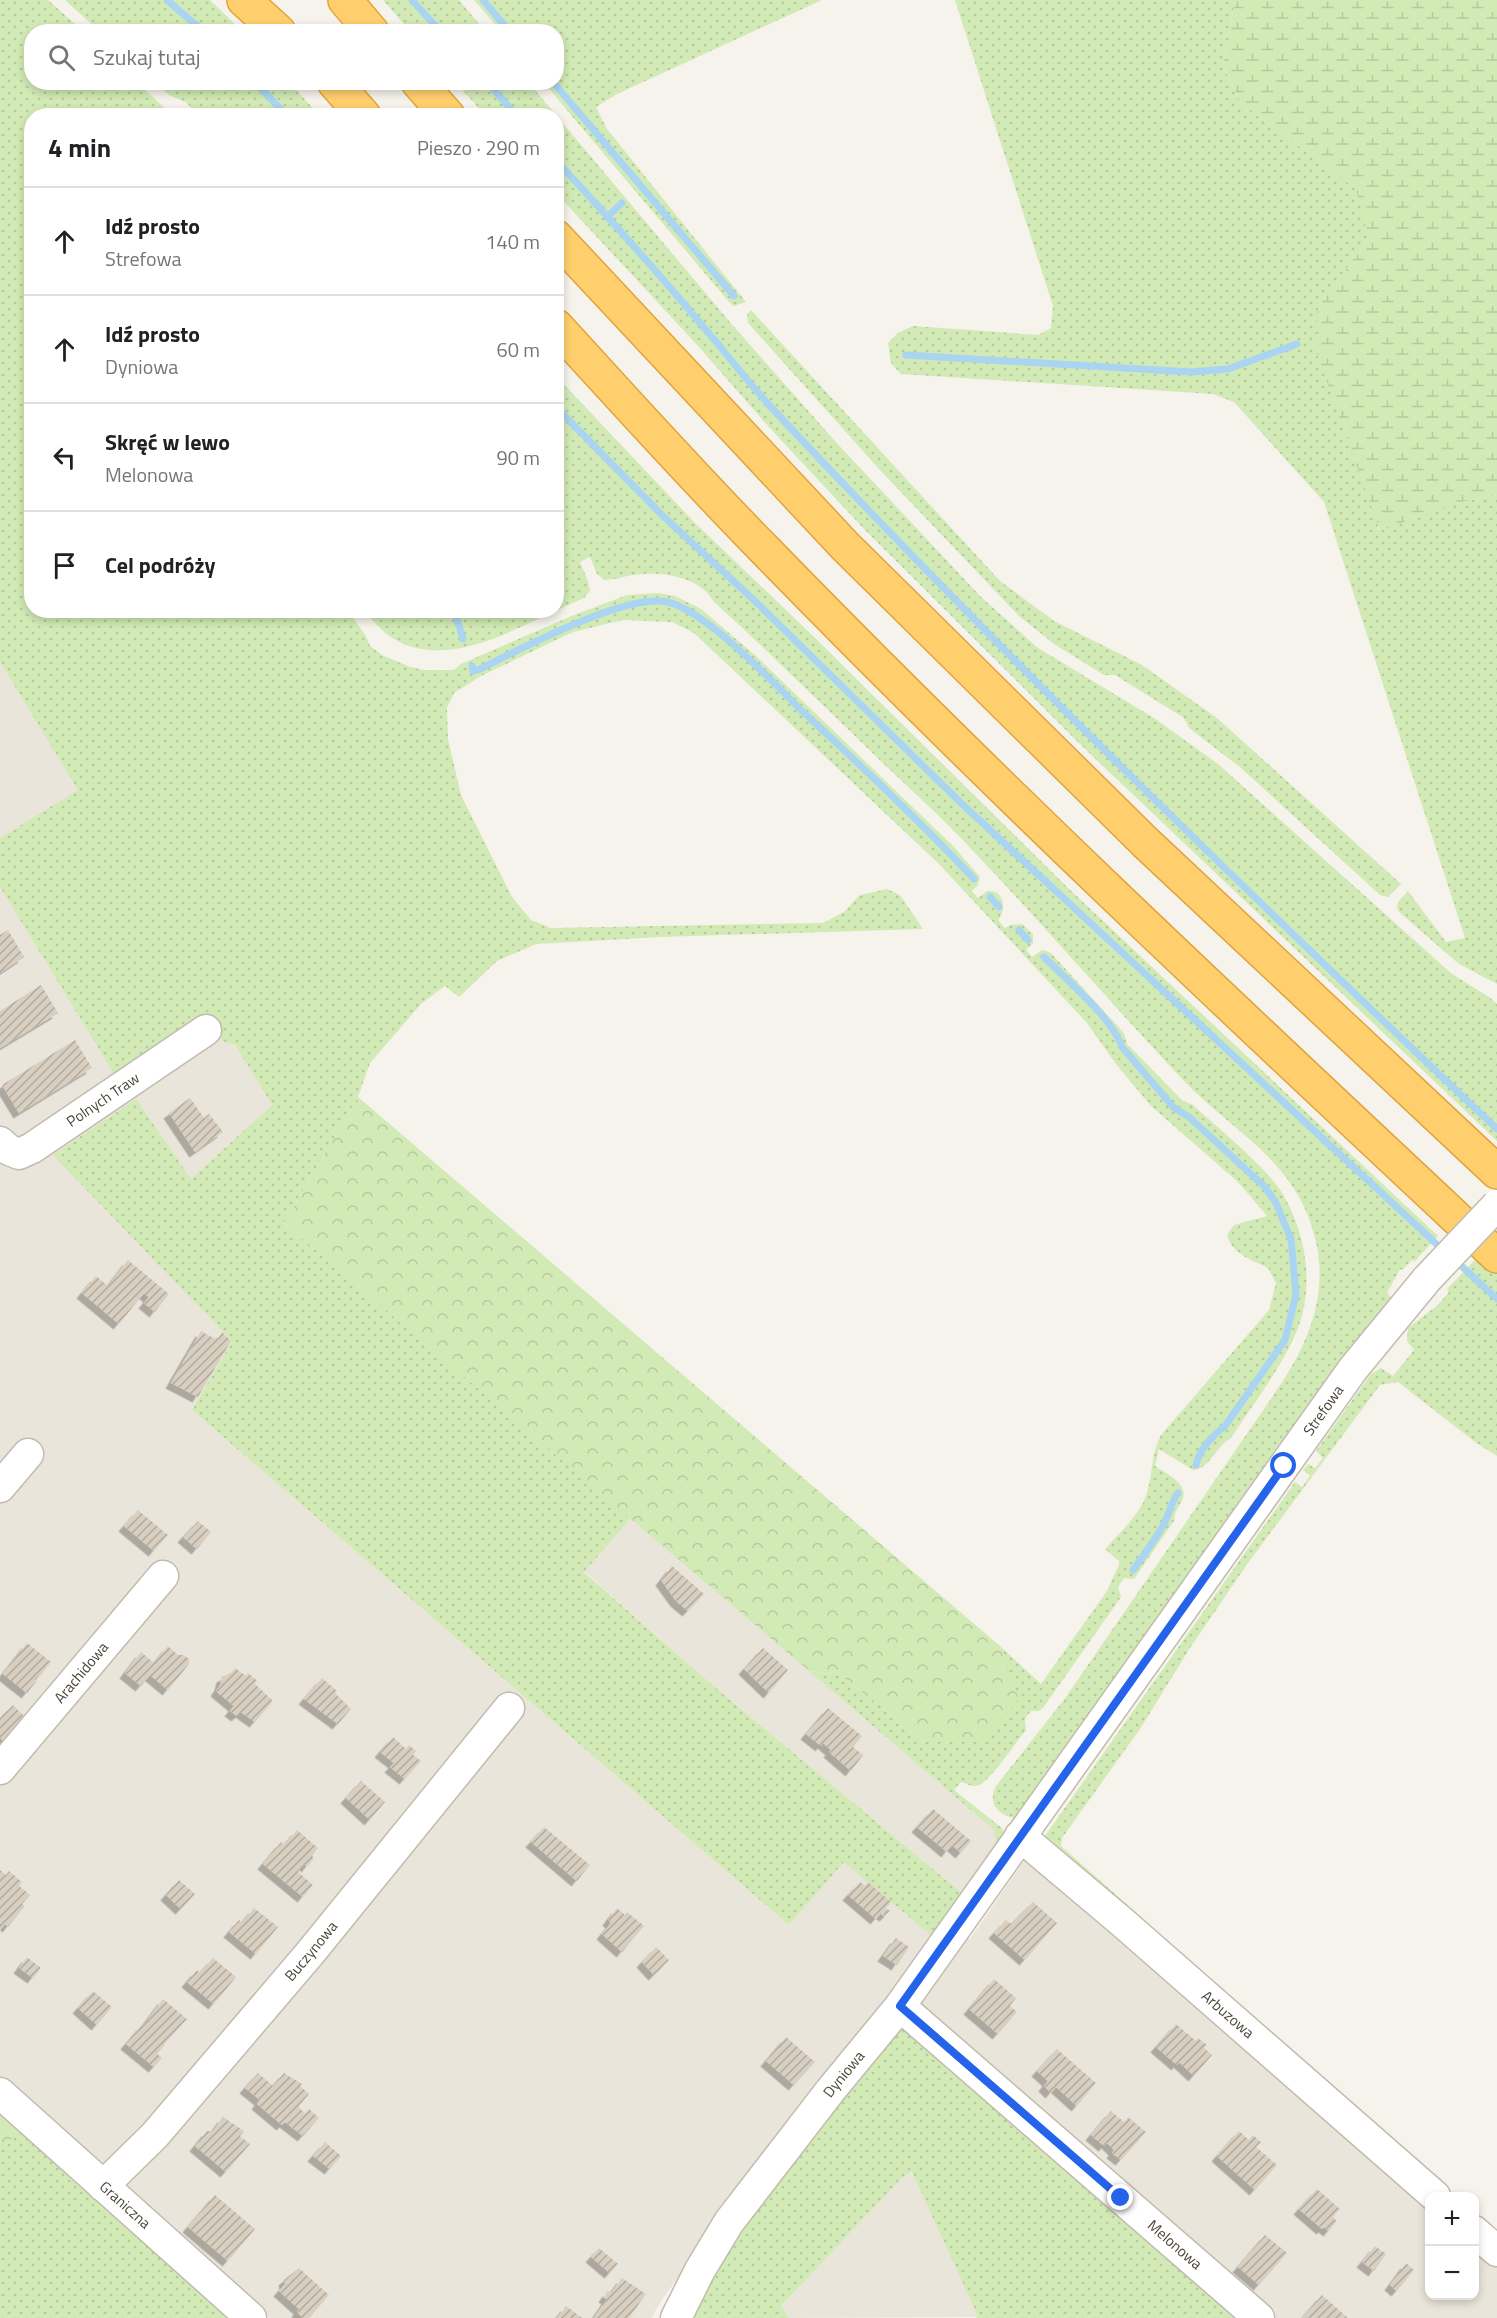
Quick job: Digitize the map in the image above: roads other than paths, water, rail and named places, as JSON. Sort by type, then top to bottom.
[{"type":"highway","points":[[244,0],[270,24]]},
{"type":"highway","points":[[261,0],[282,24]]},
{"type":"highway","points":[[345,0],[367,24]]},
{"type":"highway","points":[[354,0],[369,24]]},
{"type":"highway","points":[[341,90],[357,108]]},
{"type":"highway","points":[[425,90],[441,108]]},
{"type":"highway","points":[[564,246],[845,546],[1146,843],[1497,1172]]},
{"type":"highway","points":[[564,335],[762,548],[999,785],[1497,1256]]},
{"type":"street","name":"Polnych Traw","points":[[0,1142],[9,1150],[19,1154],[32,1148],[206,1030]]},
{"type":"street","name":"Strefowa","points":[[1020,1836],[1353,1368],[1427,1279],[1497,1205]]},
{"type":"street","points":[[0,1487],[28,1454]]},
{"type":"street","name":"Arachidowa","points":[[0,1769],[163,1576]]},
{"type":"street","name":"Buczynowa","points":[[103,2186],[155,2135],[311,1952],[509,1707]]},
{"type":"street","name":"Dyniowa","points":[[676,2318],[700,2270],[729,2222],[830,2091],[900,2006],[1020,1836]]},
{"type":"street","name":"Arbuzowa","points":[[1020,1836],[1122,1922],[1430,2192]]},
{"type":"street","name":"Melonowa","points":[[900,2006],[1259,2318]]},
{"type":"street","name":"Graniczna","points":[[0,2093],[251,2318]]},
{"type":"street","points":[[1479,2235],[1497,2251]]},
{"type":"waterway","points":[[167,0],[195,24]]},
{"type":"waterway","points":[[412,0],[434,24]]},
{"type":"waterway","points":[[483,0],[503,24]]},
{"type":"waterway","points":[[263,90],[279,108]]},
{"type":"waterway","points":[[494,90],[510,108]]},
{"type":"waterway","points":[[560,90],[734,296]]},
{"type":"waterway","points":[[564,169],[665,282],[770,406],[947,591],[1219,863],[1497,1129]]},
{"type":"waterway","points":[[607,217],[622,203]]},
{"type":"waterway","points":[[906,355],[1191,372],[1228,369],[1297,344]]},
{"type":"waterway","points":[[564,415],[662,515],[757,603],[961,803],[1444,1251]]},
{"type":"waterway","points":[[472,666],[473,671],[480,669],[573,625],[626,606],[649,601],[667,602],[682,608],[700,618],[756,665],[911,814],[974,879]]},
{"type":"waterway","points":[[456,618],[463,639]]},
{"type":"waterway","points":[[990,897],[999,907]]},
{"type":"waterway","points":[[1019,930],[1028,940]]},
{"type":"waterway","points":[[1044,957],[1099,1012],[1117,1036],[1122,1047],[1174,1108],[1189,1117],[1265,1187],[1276,1203],[1291,1239],[1296,1294],[1285,1340],[1225,1426],[1203,1448],[1196,1465]]},
{"type":"waterway","points":[[1455,1260],[1497,1299]]},
{"type":"waterway","points":[[1133,1570],[1161,1530],[1178,1493]]}]
